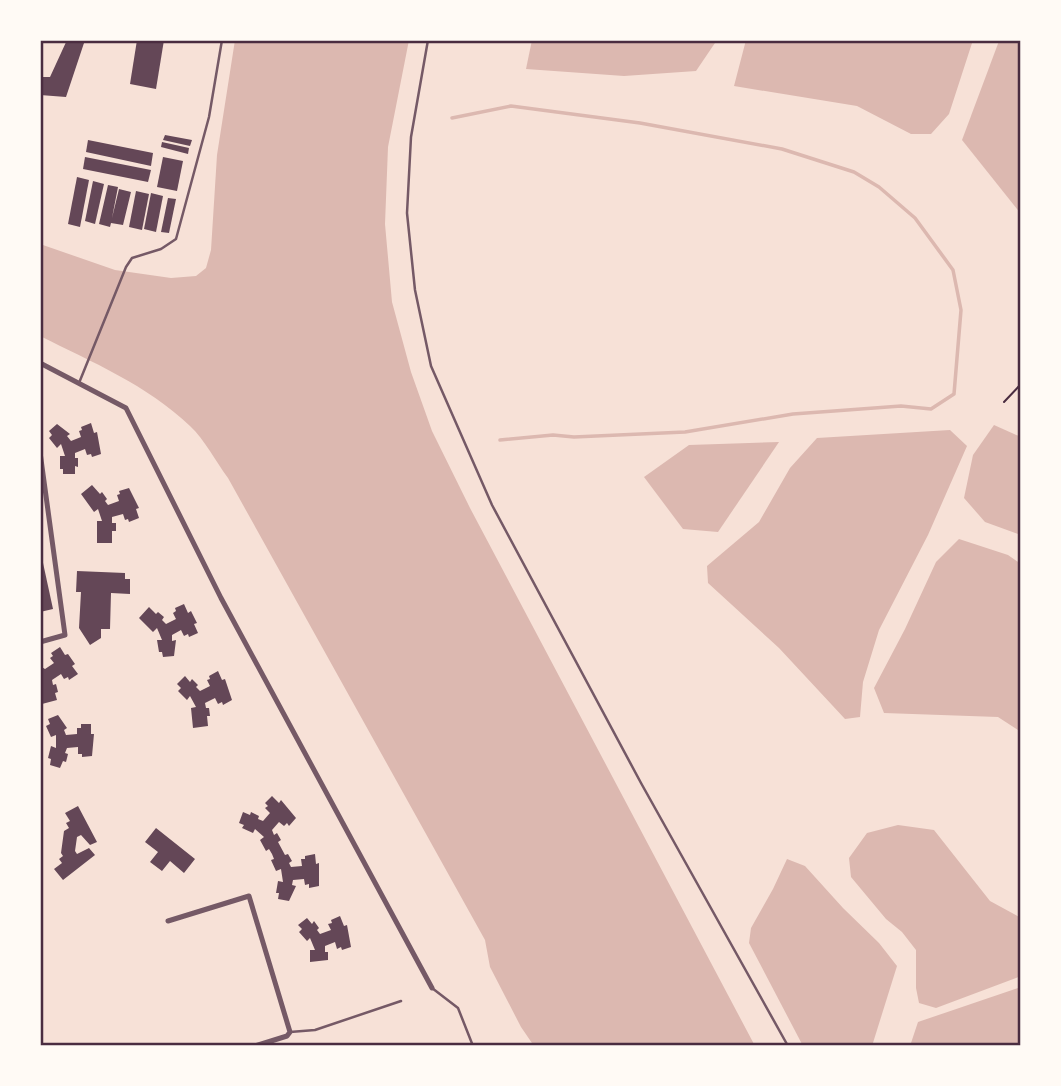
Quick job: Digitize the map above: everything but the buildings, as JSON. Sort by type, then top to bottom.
[{"type":"street","points":[[40,363],[126,408],[227,609],[432,988]]},
{"type":"street","points":[[40,452],[65,635],[40,642]]},
{"type":"street","points":[[168,921],[249,896],[290,1032],[287,1036],[255,1046]]},
{"type":"lane","points":[[79,383],[132,258],[161,249],[176,239],[209,117],[222,40]]},
{"type":"lane","points":[[428,40],[411,137],[407,213],[415,290],[431,366],[492,505],[641,783],[788,1046]]},
{"type":"lane","points":[[432,988],[458,1008],[473,1046]]},
{"type":"lane","points":[[290,1032],[315,1030],[401,1002]]},
{"type":"path","points":[[1004,402],[1021,384]]},
{"type":"shaded area","points":[[235,40],[409,40],[388,147],[385,224],[392,302],[411,372],[432,431],[470,508],[755,1046],[534,1046],[521,1027],[490,967],[485,940],[228,478],[205,444],[190,426],[156,398],[118,375],[40,336],[40,244],[115,270],[171,278],[196,276],[206,268],[211,250],[217,155]]},
{"type":"shaded area","points":[[532,40],[717,40],[696,71],[624,76],[526,69]]},
{"type":"shaded area","points":[[746,40],[973,40],[949,114],[931,134],[911,134],[857,106],[734,86]]},
{"type":"shaded area","points":[[1021,40],[1021,214],[962,140],[999,41]]},
{"type":"shaded area","points":[[994,425],[1021,437],[1021,535],[985,522],[964,498],[973,455]]},
{"type":"shaded area","points":[[950,430],[967,446],[928,535],[879,630],[863,682],[860,717],[845,719],[779,648],[708,583],[707,566],[759,522],[790,468],[817,438]]},
{"type":"shaded area","points":[[779,442],[718,532],[683,529],[644,477],[689,445]]},
{"type":"shaded area","points":[[959,539],[1008,555],[1021,564],[1021,732],[998,717],[884,713],[874,688],[936,562]]},
{"type":"shaded area","points":[[898,825],[934,830],[990,901],[1021,918],[1021,976],[936,1008],[919,1003],[916,988],[916,950],[851,877],[849,858],[867,833]]},
{"type":"shaded area","points":[[787,859],[805,866],[879,943],[897,966],[872,1046],[803,1046],[749,943],[751,928]]},
{"type":"shaded area","points":[[1021,987],[1021,1046],[910,1046],[918,1022]]},
{"type":"waterway","points":[[452,118],[511,106],[640,123],[782,149],[854,172],[879,187],[915,218],[953,270],[961,310],[954,394],[931,409],[901,406],[793,414],[685,432],[574,437],[553,435],[500,440]]}]
